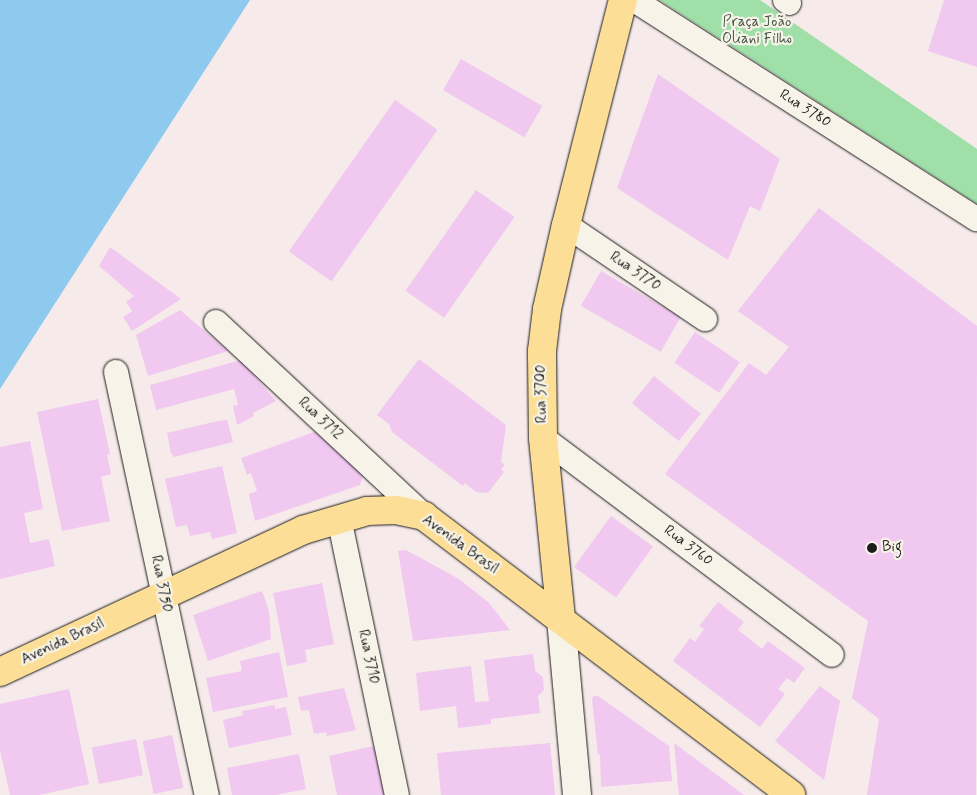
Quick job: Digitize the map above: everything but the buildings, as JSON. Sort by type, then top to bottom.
[{"type":"main road","name":"Rua 3700","points":[[577,795],[544,438],[542,351],[547,309],[566,225],[623,0]]},
{"type":"main road","name":"Avenida Brasil","points":[[0,672],[276,542],[339,518],[367,511],[396,510],[424,516],[561,619],[781,791]]},
{"type":"street","name":"Rua 3780","points":[[634,0],[977,218]]},
{"type":"street","name":"Rua 3770","points":[[566,225],[705,319]]},
{"type":"street","name":"Rua 3712","points":[[216,322],[424,516]]},
{"type":"street","name":"Rua 3750","points":[[116,372],[207,795]]},
{"type":"street","name":"Rua 3760","points":[[544,438],[832,655]]},
{"type":"street","name":"Rua 3710","points":[[339,518],[396,795]]},
{"type":"green space","name":"Praça João Oliani Filho","points":[[659,0],[760,0],[977,149],[977,204]]},
{"type":"water","points":[[0,0],[250,0],[0,389]]},
{"type":"place","name":"Big","points":[[872,548]]}]
